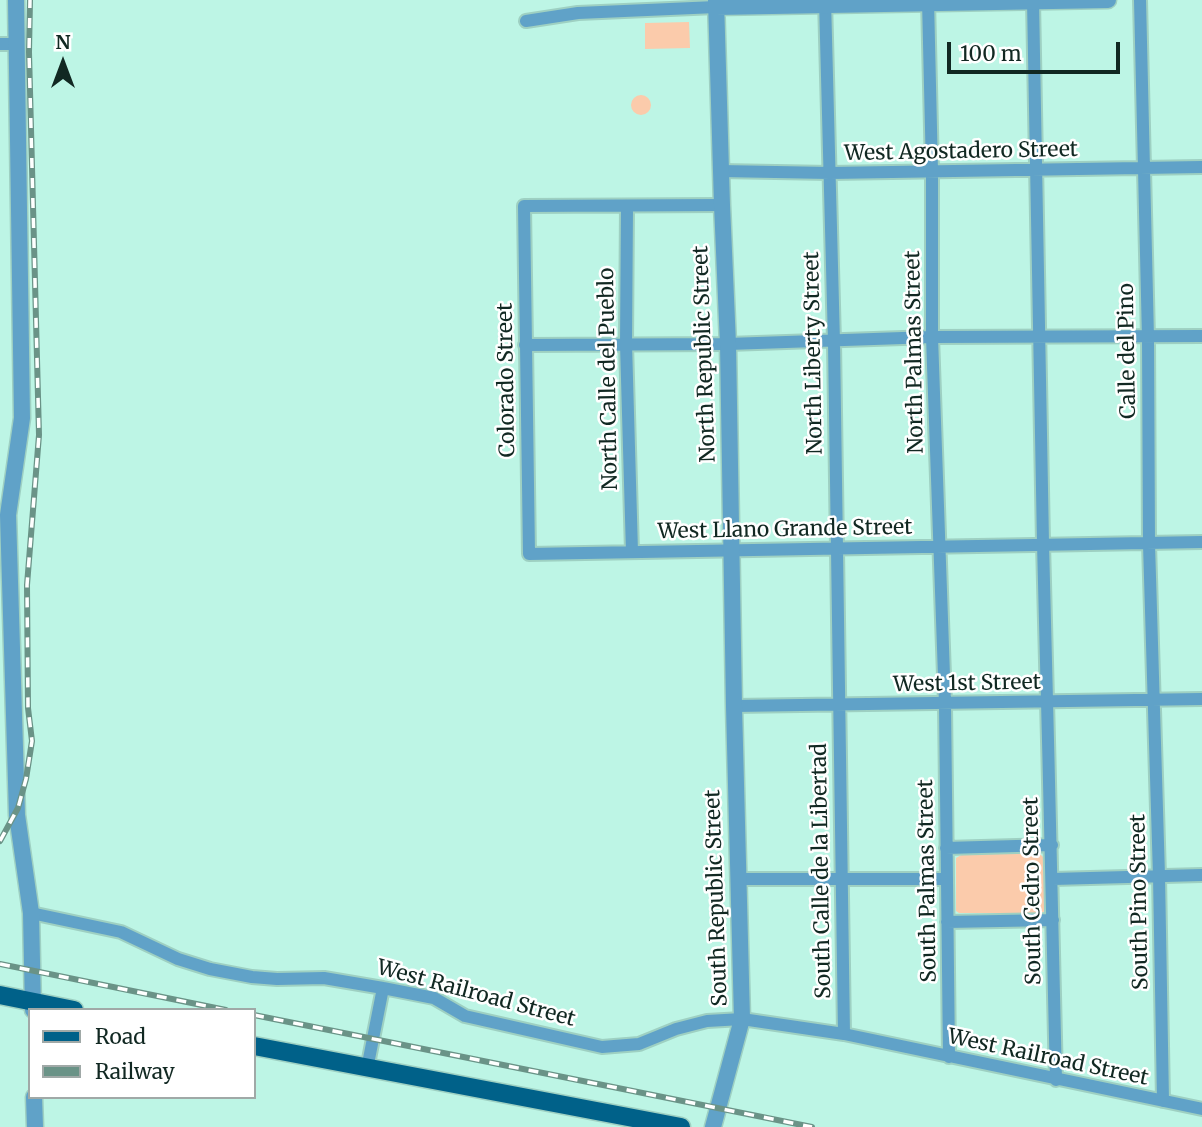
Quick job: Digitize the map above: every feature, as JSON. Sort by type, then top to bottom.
[{"type":"main road","points":[[0,995],[33,1005],[58,1008]]},
{"type":"main road","points":[[256,1046],[681,1127]]},
{"type":"street","points":[[16,0],[22,418],[9,515],[18,816],[31,912],[33,1005]]},
{"type":"street","points":[[526,21],[630,5],[1108,0]]},
{"type":"street","name":"Calle del Pino","points":[[1140,0],[1154,701]]},
{"type":"street","name":"North Palmas Street","points":[[928,1],[932,337],[945,704]]},
{"type":"street","name":"South Cedro Street","points":[[1033,1],[1038,169],[1038,337],[1056,1080]]},
{"type":"street","name":"North Liberty Street","points":[[825,3],[834,342],[839,706]]},
{"type":"street","name":"North Republic Street","points":[[716,4],[728,344],[734,706]]},
{"type":"street","points":[[0,44],[17,44]]},
{"type":"street","name":"West Agostadero Street","points":[[721,172],[830,173],[1202,167]]},
{"type":"street","points":[[627,206],[722,205]]},
{"type":"street","name":"Colorado Street","points":[[528,554],[524,206],[627,206]]},
{"type":"street","name":"North Calle del Pueblo","points":[[627,206],[626,344],[632,552]]},
{"type":"street","points":[[525,345],[834,342],[932,337],[1202,336]]},
{"type":"street","points":[[1149,544],[1202,542]]},
{"type":"street","name":"West Llano Grande Street","points":[[528,554],[1149,544]]},
{"type":"street","name":"West 1st Street","points":[[734,706],[1202,699]]},
{"type":"street","name":"South Pino Street","points":[[1154,701],[1163,1101]]},
{"type":"street","name":"South Palmas Street","points":[[945,704],[949,1057]]},
{"type":"street","name":"South Republic Street","points":[[713,1127],[742,1019],[734,706]]},
{"type":"street","name":"South Calle de la Libertad","points":[[839,706],[844,1034]]},
{"type":"street","points":[[946,848],[1052,845]]},
{"type":"street","points":[[1053,878],[1202,875]]},
{"type":"street","points":[[737,879],[947,879]]},
{"type":"street","name":"West Railroad Street","points":[[31,912],[121,932],[178,959],[211,969],[277,979],[324,978],[383,988],[433,998],[465,1016],[602,1047],[639,1044],[676,1029],[707,1021],[742,1019],[844,1034],[1202,1109]]},
{"type":"street","points":[[947,922],[1053,920]]},
{"type":"street","points":[[367,1069],[383,988]]},
{"type":"street","points":[[34,1099],[35,1127]]},
{"type":"shaded area","points":[[689,22],[690,48],[645,49],[645,23]]},
{"type":"shaded area","points":[[641,95],[648,98],[651,105],[648,112],[641,115],[634,112],[631,105],[634,98]]},
{"type":"shaded area","points":[[963,854],[1040,854],[1044,858],[1045,911],[956,911],[956,858]]},
{"type":"railway","points":[[0,841],[18,808],[32,741],[28,708],[27,585],[39,435],[30,0]]},
{"type":"railway","points":[[0,964],[216,1008]]},
{"type":"railway","points":[[256,1015],[812,1127]]}]
